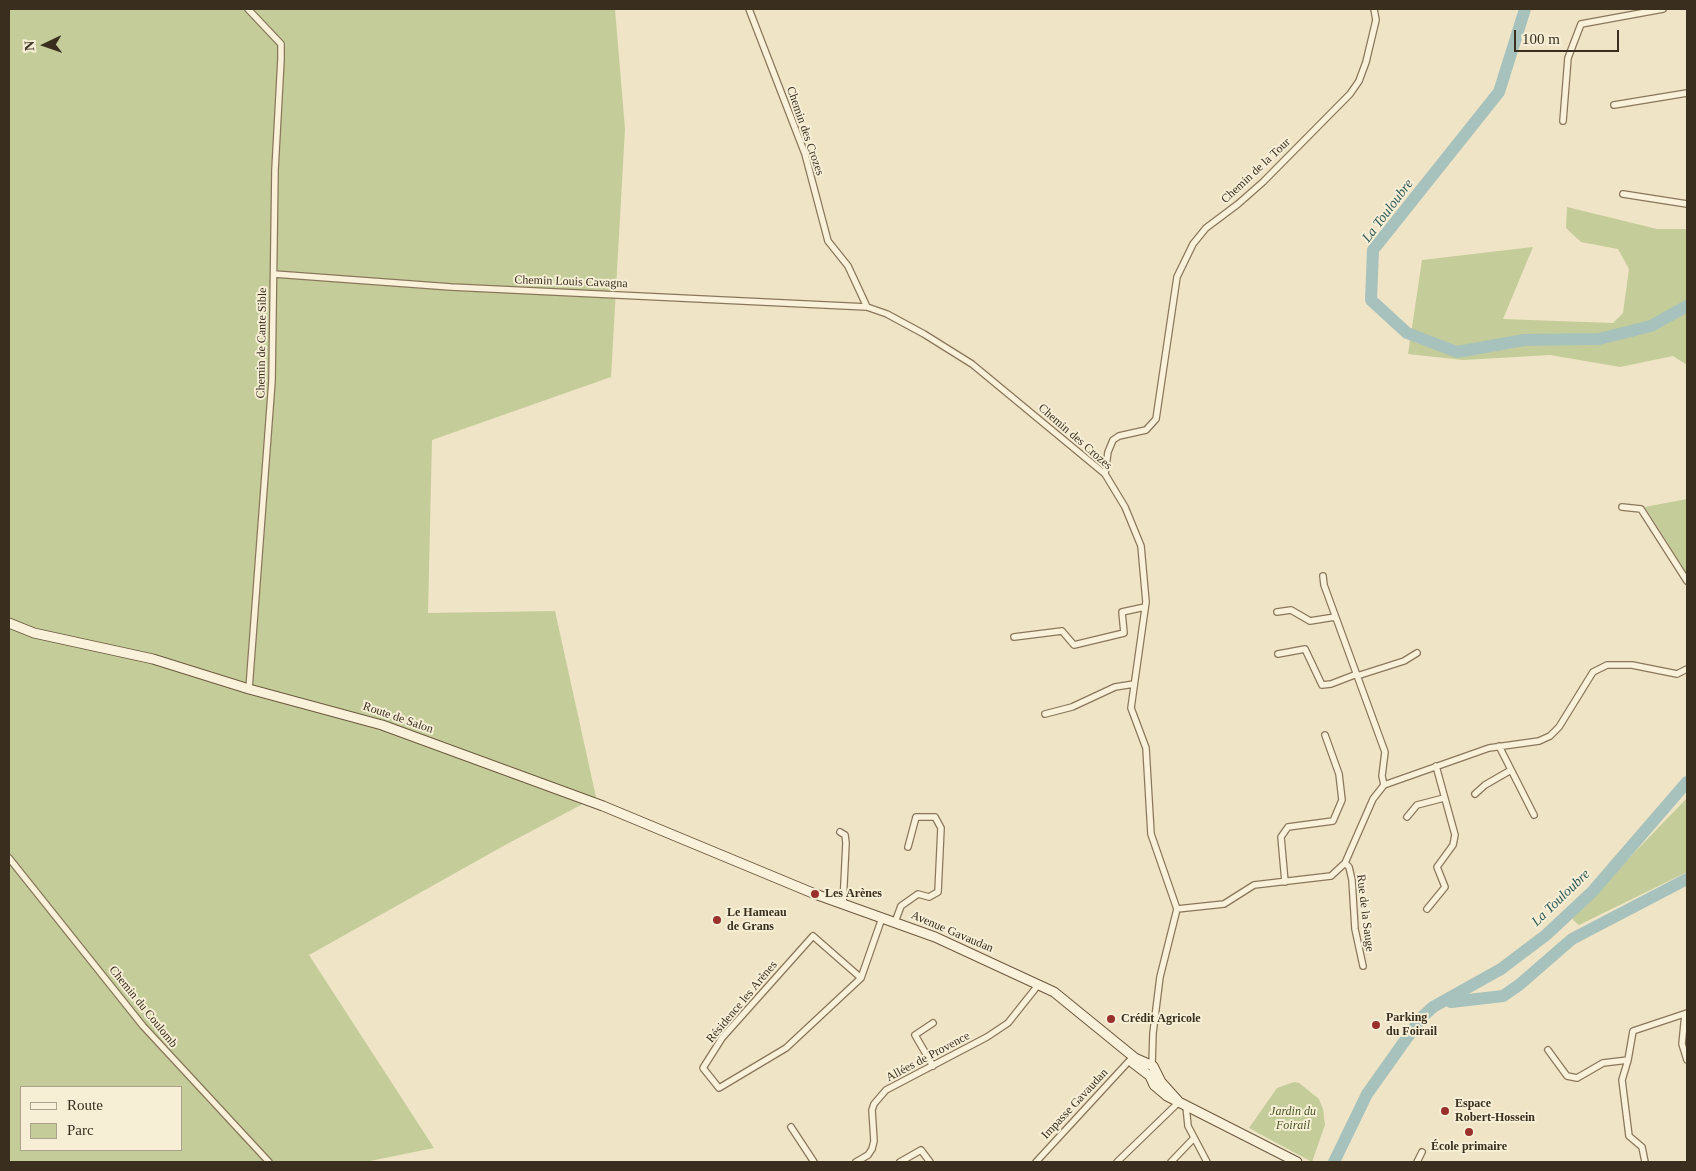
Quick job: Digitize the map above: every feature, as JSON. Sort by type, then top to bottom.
[{"type":"street","name":"Chemin de Cante Sible","points":[[248,9],[281,44],[275,170],[274,274],[268,457],[249,689]]},
{"type":"street","name":"Chemin des Crozes","points":[[748,9],[805,154],[828,241],[848,266],[867,307],[887,314],[924,334],[972,364],[1105,474],[1137,532],[1141,546],[1145,606],[1131,708],[1146,748],[1151,834],[1177,909]]},
{"type":"street","name":"Chemin de la Tour","points":[[1105,474],[1108,452],[1113,440],[1119,436],[1146,430],[1156,419],[1177,277],[1193,244],[1206,228],[1263,182],[1350,94],[1359,81],[1366,62],[1376,20],[1374,9]]},
{"type":"street","points":[[1563,121],[1568,58],[1581,24],[1662,9]]},
{"type":"street","points":[[1614,105],[1687,93]]},
{"type":"street","points":[[1623,194],[1687,204]]},
{"type":"street","name":"Chemin Louis Cavagna","points":[[274,274],[451,287],[867,307]]},
{"type":"street","points":[[1622,507],[1641,509],[1687,581]]},
{"type":"street","points":[[1323,576],[1324,585],[1335,617],[1385,752],[1382,776],[1384,785]]},
{"type":"street","points":[[1014,637],[1062,631],[1074,645],[1124,633],[1122,612],[1145,606]]},
{"type":"street","points":[[1277,612],[1291,610],[1310,621],[1335,617]]},
{"type":"street","name":"Route de Salon","points":[[9,623],[34,633],[153,659],[249,689],[382,725],[603,806],[768,873]]},
{"type":"street","points":[[1278,654],[1305,648],[1322,685],[1331,684],[1404,661],[1417,653]]},
{"type":"street","points":[[1297,1162],[1183,1104],[1169,1093],[1149,1070],[1160,977],[1177,909],[1224,904],[1254,885],[1331,876],[1345,864],[1374,799],[1384,785],[1489,748],[1539,741],[1550,736],[1559,727],[1593,672],[1607,664],[1632,664],[1677,674],[1687,669]]},
{"type":"street","points":[[1044,714],[1072,707],[1115,687],[1134,684]]},
{"type":"street","points":[[1285,882],[1281,837],[1288,827],[1333,821],[1342,800],[1339,774],[1325,735]]},
{"type":"street","points":[[1499,746],[1534,815]]},
{"type":"street","points":[[1426,909],[1444,887],[1437,867],[1453,846],[1454,838],[1436,766]]},
{"type":"street","points":[[1475,794],[1484,785],[1511,770]]},
{"type":"street","points":[[1407,817],[1418,805],[1444,798]]},
{"type":"street","points":[[895,922],[901,906],[918,894],[929,897],[938,892],[941,828],[936,817],[916,817],[908,847]]},
{"type":"street","points":[[840,832],[844,835],[846,843],[843,904]]},
{"type":"street","name":"Chemin du Coulomb","points":[[9,858],[143,1026],[268,1162]]},
{"type":"street","name":"Rue de la Sauge","points":[[1345,864],[1349,867],[1352,880],[1355,929],[1363,966]]},
{"type":"street","name":"Avenue Gavaudan","points":[[768,873],[843,904],[934,937],[1039,984],[1070,1003],[1149,1070]]},
{"type":"street","name":"Résidence les Arènes","points":[[861,978],[813,936],[722,1038],[703,1068],[719,1088],[786,1048],[861,978],[882,918]]},
{"type":"street","name":"Allées de Provence","points":[[856,1162],[865,1160],[872,1149],[874,1141],[872,1110],[874,1104],[886,1090],[987,1038],[1008,1023],[1039,984]]},
{"type":"street","points":[[1645,1162],[1642,1147],[1629,1136],[1622,1080],[1633,1031],[1686,1013],[1682,1044],[1687,1060]]},
{"type":"street","points":[[933,1024],[915,1035],[933,1066]]},
{"type":"street","name":"Avenue Gavaudan","points":[[1112,1039],[1130,1060],[1149,1070]]},
{"type":"street","points":[[1548,1050],[1566,1076],[1573,1078],[1603,1063],[1628,1060]]},
{"type":"street","name":"Impasse Gavaudan","points":[[1036,1162],[1130,1060]]},
{"type":"street","points":[[1183,1104],[1186,1119],[1207,1162]]},
{"type":"street","points":[[1117,1162],[1183,1104]]},
{"type":"street","points":[[792,1127],[814,1162]]},
{"type":"street","points":[[1172,1162],[1194,1138]]},
{"type":"street","points":[[900,1162],[921,1150],[930,1162]]},
{"type":"street","points":[[1417,1162],[1422,1152]]},
{"type":"green space","points":[[9,9],[615,9],[625,129],[611,377],[432,440],[428,613],[555,611],[596,797],[507,844],[309,955],[434,1148],[365,1162],[9,1162]]},
{"type":"green space","points":[[1567,207],[1657,229],[1687,229],[1687,365],[1673,356],[1620,367],[1550,355],[1463,360],[1408,354],[1422,260],[1533,247],[1503,319],[1613,323],[1623,313],[1629,269],[1618,249],[1581,242],[1566,228]]},
{"type":"green space","points":[[1687,499],[1687,574],[1645,507]]},
{"type":"green space","points":[[1687,798],[1687,872],[1579,925],[1573,920],[1573,916]]},
{"type":"green space","name":"Jardin du Foirail","points":[[1294,1082],[1299,1083],[1319,1099],[1323,1109],[1325,1125],[1312,1162],[1249,1128],[1277,1088]]},
{"type":"waterway","name":"La Touloubre","points":[[1525,9],[1499,92],[1373,250],[1371,300],[1407,333],[1457,352],[1524,340],[1599,339],[1651,326],[1687,306]]},
{"type":"waterway","name":"La Touloubre","points":[[1334,1162],[1367,1094],[1421,1018],[1433,1007],[1501,969],[1546,935],[1592,892],[1687,782]]},
{"type":"waterway","name":"La Touloubre","points":[[1451,1002],[1503,996],[1519,985],[1572,939],[1687,879]]},
{"type":"place","name":"Les Arènes","points":[[815,894]]},
{"type":"place","name":"Le Hameau de Grans","points":[[717,920]]},
{"type":"place","name":"Crédit Agricole","points":[[1111,1019]]},
{"type":"place","name":"Parking du Foirail","points":[[1376,1025]]},
{"type":"place","name":"Espace Robert-Hossein","points":[[1445,1111]]},
{"type":"place","name":"École primaire","points":[[1469,1132]]}]
